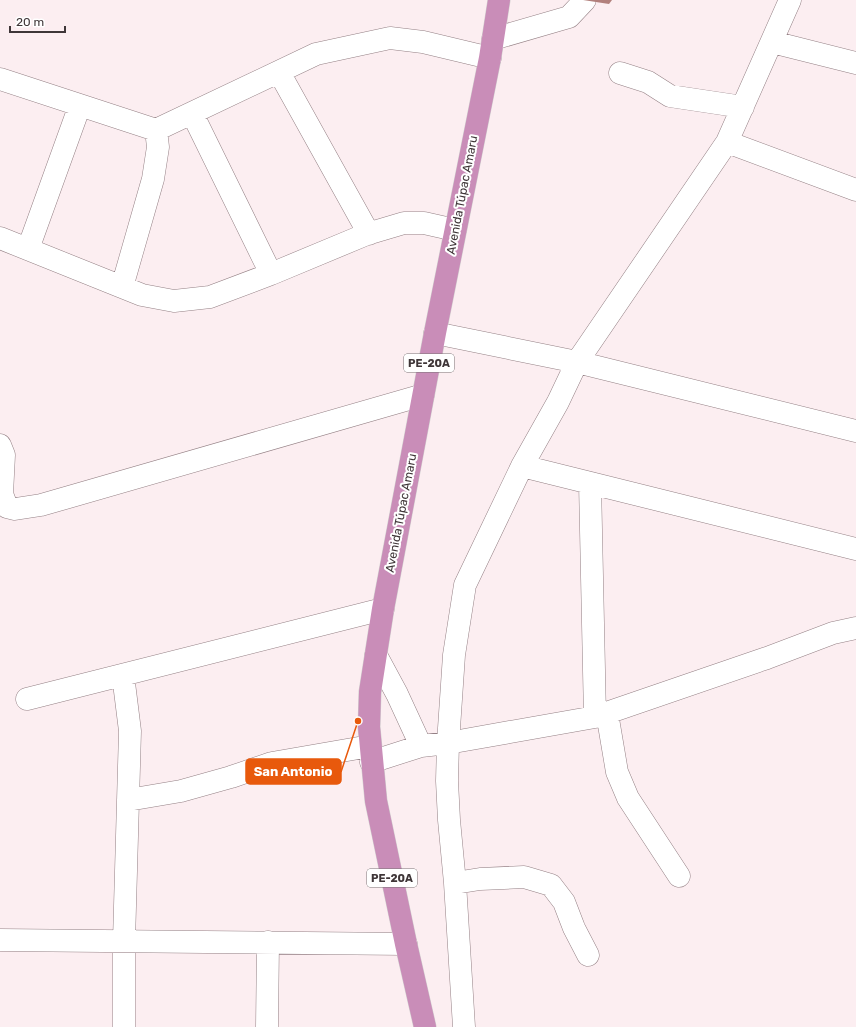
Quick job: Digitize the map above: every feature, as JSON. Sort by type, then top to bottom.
[{"type":"highway","name":"Avenida Túpac Amaru","points":[[425,1027],[376,801],[369,727],[370,692],[383,609],[455,230],[492,48],[499,0]]},
{"type":"street","points":[[0,79],[156,130],[316,54],[390,38],[492,48],[569,17],[585,0]]},
{"type":"street","points":[[464,1027],[447,781],[454,655],[465,585],[522,466],[558,402],[577,362],[727,142],[790,0]]},
{"type":"street","points":[[772,42],[856,63]]},
{"type":"street","points":[[279,72],[369,234]]},
{"type":"street","points":[[620,73],[648,82],[670,96],[743,107]]},
{"type":"street","points":[[28,249],[80,105]]},
{"type":"street","points":[[192,113],[271,274]]},
{"type":"street","points":[[122,287],[153,179],[158,147],[156,130]]},
{"type":"street","points":[[727,142],[856,190]]},
{"type":"street","points":[[0,238],[142,295],[174,301],[210,298],[369,234],[404,223],[424,223],[455,230]]},
{"type":"street","points":[[435,333],[577,362],[856,431]]},
{"type":"street","points":[[0,445],[4,455],[2,494],[7,507],[15,509],[41,505],[423,395]]},
{"type":"street","points":[[522,466],[856,548]]},
{"type":"street","points":[[590,483],[601,715],[617,772],[628,798],[679,876]]},
{"type":"street","points":[[27,699],[383,609]]},
{"type":"street","points":[[128,800],[181,791],[231,777],[272,763],[371,754],[448,743],[601,715],[753,663],[833,633],[856,628]]},
{"type":"street","points":[[376,655],[397,694],[421,746]]},
{"type":"street","points":[[123,675],[130,731],[124,941],[124,1027]]},
{"type":"street","points":[[455,883],[480,879],[524,877],[551,885],[564,902],[574,928],[588,954]]},
{"type":"street","points":[[0,940],[406,944]]},
{"type":"street","points":[[267,1027],[268,942]]},
{"type":"place","name":"San Antonio","points":[[358,721]]}]
